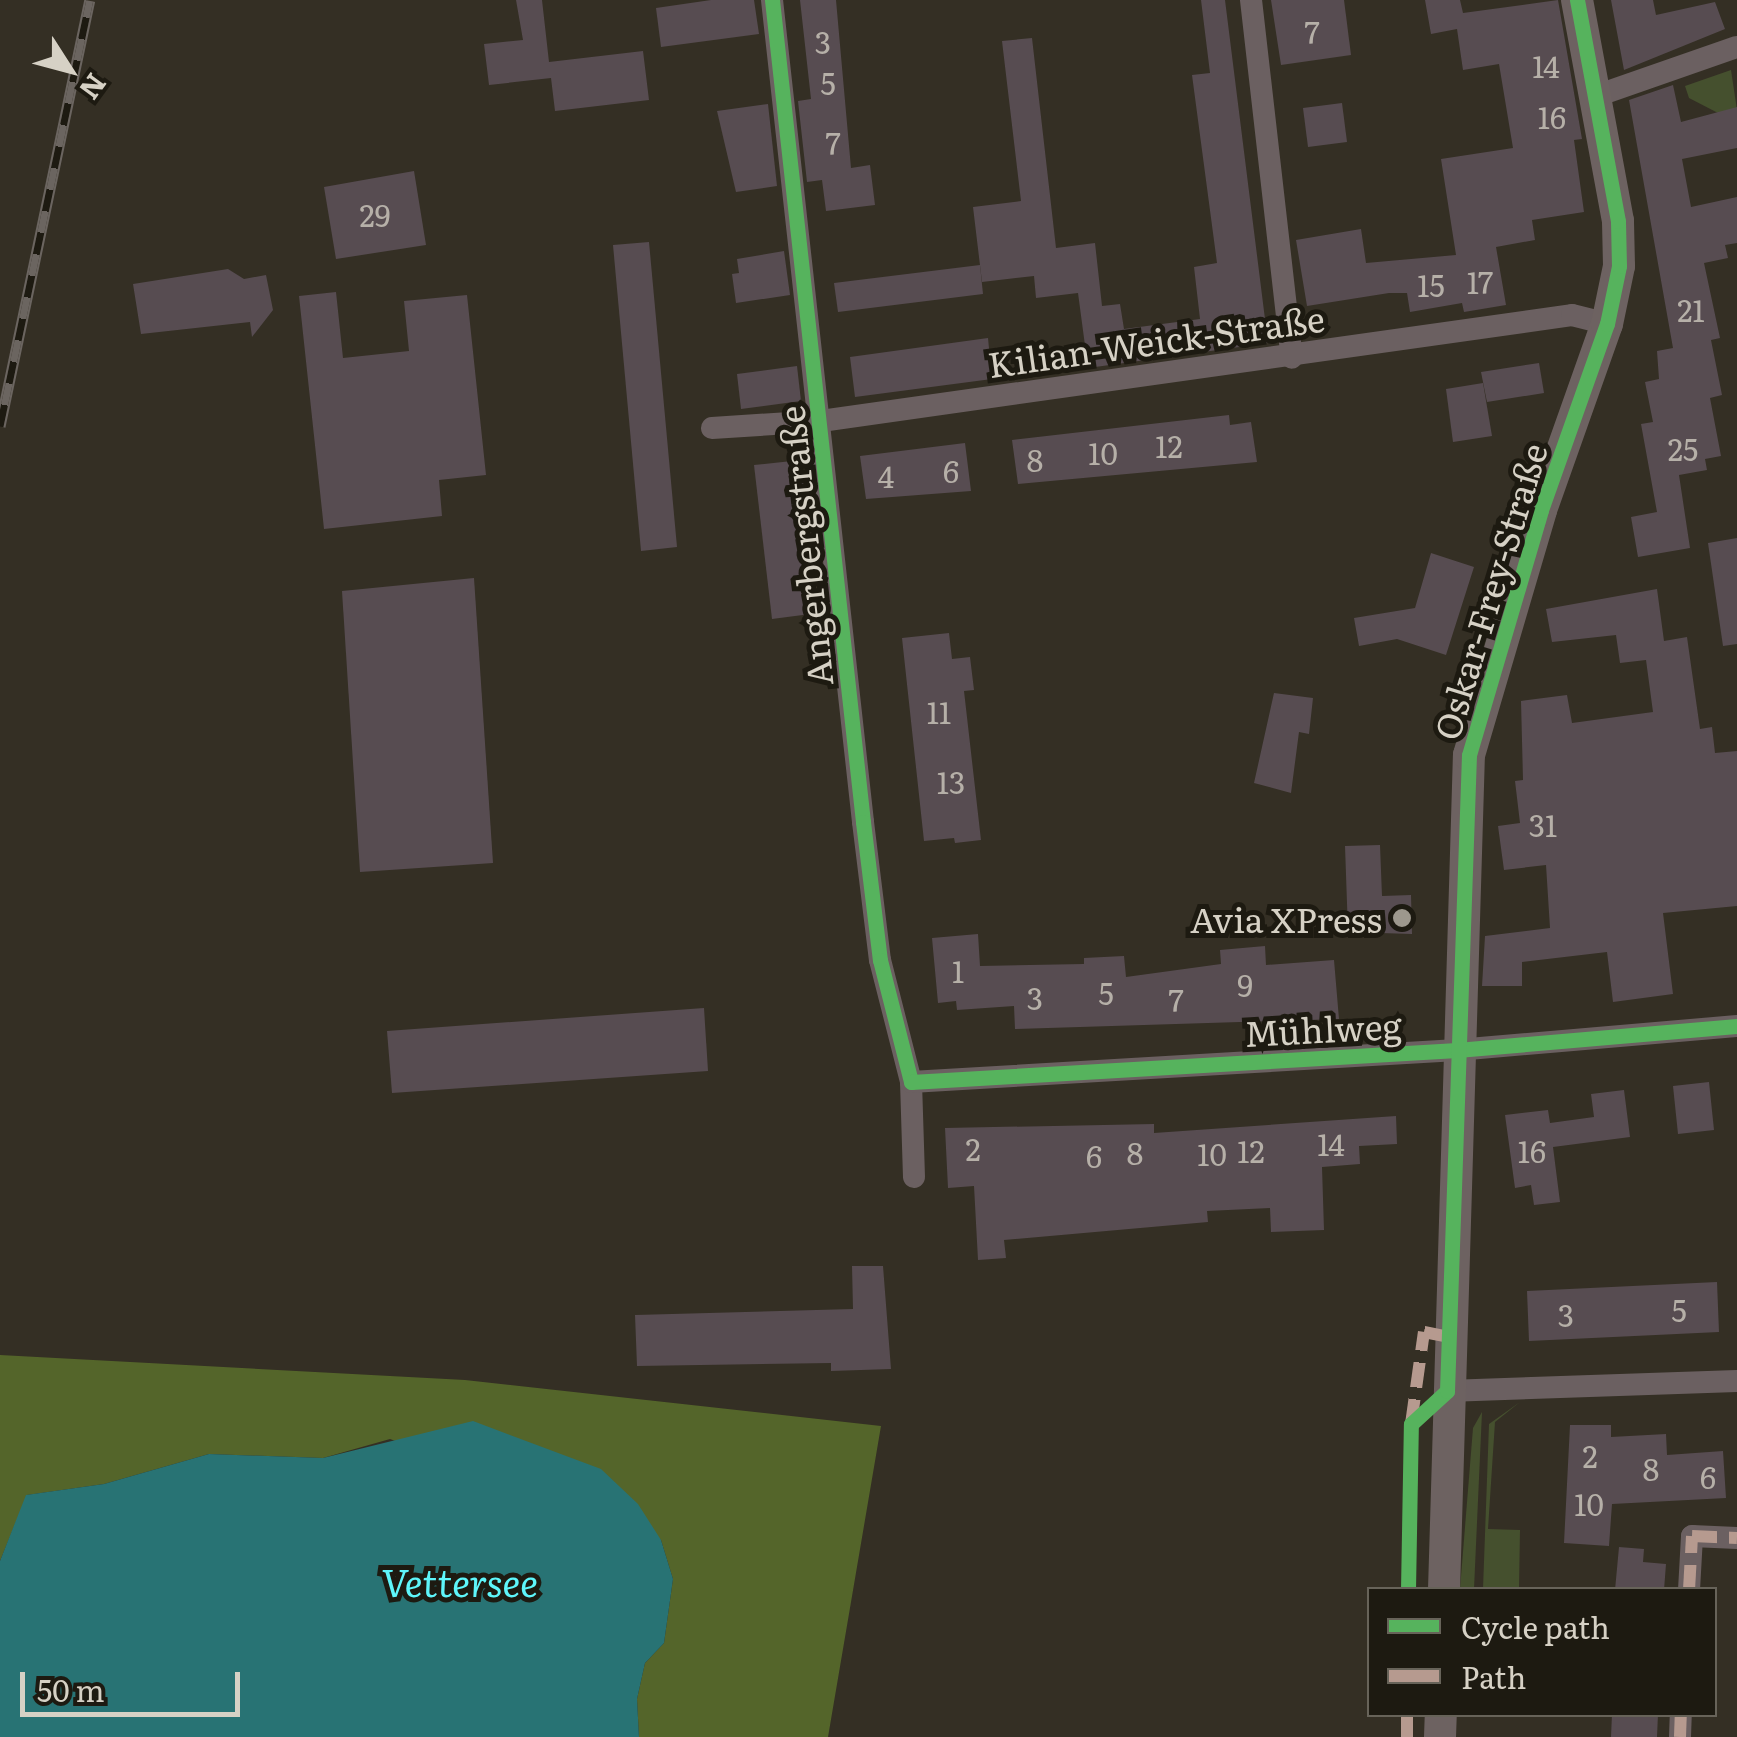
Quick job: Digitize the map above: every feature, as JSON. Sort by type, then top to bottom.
[{"type":"street","name":"Angerbergstraße","points":[[772,0],[880,960],[911,1082],[914,1176]]},
{"type":"street","points":[[1251,0],[1292,358]]},
{"type":"street","name":"Oskar-Frey-Straße","points":[[1444,1587],[1456,1050],[1469,755],[1541,510],[1607,324],[1619,266],[1618,221],[1577,0]]},
{"type":"street","points":[[1596,96],[1737,47]]},
{"type":"street","name":"Kilian-Weick-Straße","points":[[712,428],[821,421],[1292,358],[1572,315],[1607,324]]},
{"type":"street","name":"Mühlweg","points":[[911,1082],[1456,1050],[1737,1026]]},
{"type":"street","points":[[1447,1391],[1737,1381]]},
{"type":"street","points":[[1689,1587],[1692,1536],[1737,1538]]},
{"type":"green space","points":[[1731,70],[1737,110],[1720,114],[1689,98],[1685,86]]},
{"type":"green space","points":[[0,1355],[465,1380],[881,1426],[828,1737],[639,1737],[637,1699],[645,1663],[664,1643],[673,1579],[661,1540],[390,1439],[323,1458],[209,1454],[104,1484],[27,1495],[0,1561]]},
{"type":"green space","points":[[1520,1402],[1495,1422],[1488,1529],[1520,1530],[1519,1587],[1483,1587],[1489,1424]]},
{"type":"green space","points":[[1482,1412],[1474,1587],[1460,1587],[1473,1428]]},
{"type":"water","name":"Vettersee","points":[[473,1421],[601,1469],[638,1504],[661,1540],[673,1579],[664,1643],[645,1663],[637,1699],[639,1737],[0,1737],[0,1561],[26,1495],[104,1484],[209,1454],[323,1458]]},
{"type":"building","points":[[516,0],[542,0],[549,62],[643,51],[649,100],[555,111],[551,78],[489,85],[484,44],[523,40]]},
{"type":"building","points":[[711,0],[754,0],[759,34],[661,47],[656,8]]},
{"type":"building","points":[[800,0],[836,0],[851,168],[870,165],[875,205],[826,211],[822,180],[807,182],[798,101],[811,99]]},
{"type":"building","points":[[1201,0],[1225,0],[1268,343],[1088,368],[1078,293],[1036,298],[1034,276],[982,282],[973,207],[1021,201],[1002,41],[1032,38],[1056,248],[1095,243],[1102,306],[1120,304],[1124,329],[1200,319],[1194,267],[1217,263],[1192,75],[1210,73]]},
{"type":"building","points":[[1271,0],[1344,0],[1351,55],[1281,65]]},
{"type":"building","points":[[1425,0],[1460,0],[1463,13],[1558,0],[1582,139],[1574,140],[1584,212],[1532,220],[1535,240],[1496,247],[1506,305],[1464,312],[1462,303],[1410,312],[1407,293],[1389,293],[1307,306],[1296,240],[1361,229],[1366,263],[1456,255],[1441,159],[1513,148],[1499,64],[1463,70],[1457,29],[1431,34]]},
{"type":"building","points":[[1611,0],[1653,0],[1656,15],[1715,2],[1725,29],[1624,70]]},
{"type":"building","points":[[1673,85],[1681,122],[1737,107],[1737,148],[1682,159],[1691,207],[1737,197],[1737,243],[1725,245],[1728,258],[1704,263],[1720,338],[1711,340],[1722,395],[1710,398],[1721,456],[1705,459],[1707,470],[1679,475],[1690,548],[1638,557],[1631,517],[1657,512],[1641,424],[1653,422],[1645,382],[1659,379],[1657,351],[1673,348],[1629,100]]},
{"type":"building","points":[[1342,103],[1347,142],[1308,147],[1303,108]]},
{"type":"building","points":[[768,104],[777,186],[736,192],[717,111]]},
{"type":"building","points":[[414,171],[426,245],[336,259],[324,187]]},
{"type":"building","points":[[649,242],[677,547],[641,551],[613,245]]},
{"type":"building","points":[[784,251],[790,295],[736,303],[732,274],[739,273],[737,259]]},
{"type":"building","points":[[980,265],[983,294],[838,312],[834,283]]},
{"type":"building","points":[[228,269],[244,279],[266,275],[273,310],[252,337],[250,322],[141,334],[133,284]]},
{"type":"building","points":[[336,292],[343,358],[409,351],[404,301],[467,295],[486,475],[439,480],[442,516],[324,529],[299,296]]},
{"type":"building","points":[[988,338],[992,379],[855,397],[850,357]]},
{"type":"building","points":[[1539,363],[1544,393],[1487,402],[1481,372]]},
{"type":"building","points":[[797,366],[801,401],[741,409],[737,374]]},
{"type":"building","points":[[1483,383],[1492,436],[1453,442],[1446,389]]},
{"type":"building","points":[[1229,415],[1230,425],[1251,422],[1257,462],[1018,484],[1012,440]]},
{"type":"building","points":[[965,443],[971,491],[866,499],[860,456]]},
{"type":"building","points":[[801,460],[818,613],[772,619],[754,465]]},
{"type":"building","points":[[1737,538],[1737,644],[1723,646],[1708,543]]},
{"type":"building","points":[[1431,553],[1474,567],[1446,655],[1397,639],[1359,646],[1354,618],[1415,608]]},
{"type":"building","points":[[474,578],[493,863],[360,872],[342,591]]},
{"type":"building","points":[[1657,589],[1664,641],[1687,637],[1700,729],[1712,727],[1715,753],[1737,751],[1737,906],[1663,913],[1673,994],[1613,1002],[1607,952],[1522,962],[1522,986],[1482,986],[1485,936],[1550,928],[1546,865],[1504,870],[1498,826],[1520,823],[1515,781],[1523,780],[1521,701],[1567,695],[1572,723],[1653,712],[1646,660],[1620,663],[1616,635],[1552,642],[1546,609]]},
{"type":"building","points":[[949,633],[952,659],[970,657],[974,690],[964,691],[981,840],[955,843],[954,838],[924,841],[902,638]]},
{"type":"building","points":[[1274,693],[1313,698],[1309,734],[1299,732],[1291,793],[1254,783]]},
{"type":"building","points":[[1380,845],[1382,896],[1411,895],[1412,934],[1348,932],[1345,846]]},
{"type":"building","points":[[978,934],[980,966],[1084,964],[1084,958],[1124,956],[1126,977],[1221,964],[1220,950],[1265,946],[1266,965],[1334,960],[1339,1019],[1015,1029],[1014,1006],[957,1010],[956,1001],[938,1003],[932,938]]},
{"type":"building","points":[[704,1008],[708,1071],[392,1093],[387,1031]]},
{"type":"building","points":[[1709,1082],[1714,1130],[1678,1134],[1673,1086]]},
{"type":"building","points":[[1624,1090],[1630,1137],[1553,1147],[1560,1202],[1534,1205],[1531,1185],[1515,1188],[1505,1115],[1548,1110],[1550,1123],[1594,1117],[1591,1094]]},
{"type":"building","points":[[1396,1116],[1397,1144],[1359,1146],[1360,1164],[1322,1167],[1324,1230],[1271,1232],[1270,1208],[1207,1211],[1208,1222],[1004,1240],[1006,1258],[978,1260],[974,1186],[948,1188],[945,1128],[1154,1124],[1154,1133]]},
{"type":"building","points":[[852,1266],[883,1266],[891,1369],[831,1371],[831,1363],[637,1366],[635,1315],[853,1309]]},
{"type":"building","points":[[1717,1282],[1719,1332],[1529,1341],[1527,1291]]},
{"type":"building","points":[[1570,1425],[1611,1425],[1611,1437],[1666,1434],[1667,1455],[1723,1451],[1726,1498],[1612,1504],[1609,1546],[1564,1543]]},
{"type":"building","points":[[1619,1547],[1644,1549],[1643,1562],[1666,1564],[1664,1587],[1615,1587]]},
{"type":"building","points":[[1612,1717],[1658,1717],[1657,1737],[1611,1737]]},
{"type":"railway","points":[[0,426],[90,0]]},
{"type":"marked path","points":[[1411,1424],[1424,1332],[1449,1337]]},
{"type":"marked path","points":[[1689,1587],[1692,1536],[1737,1538]]},
{"type":"marked path","points":[[1407,1717],[1407,1737]]},
{"type":"marked path","points":[[1680,1737],[1681,1717]]},
{"type":"cycle path","points":[[772,0],[880,960],[911,1082],[1457,1050],[1737,1026]]},
{"type":"cycle path","points":[[1408,1587],[1411,1424],[1447,1391],[1469,755],[1541,510],[1607,324],[1619,266],[1618,221],[1577,0]]},
{"type":"place","name":"Avia XPress","points":[[1402,918]]}]
